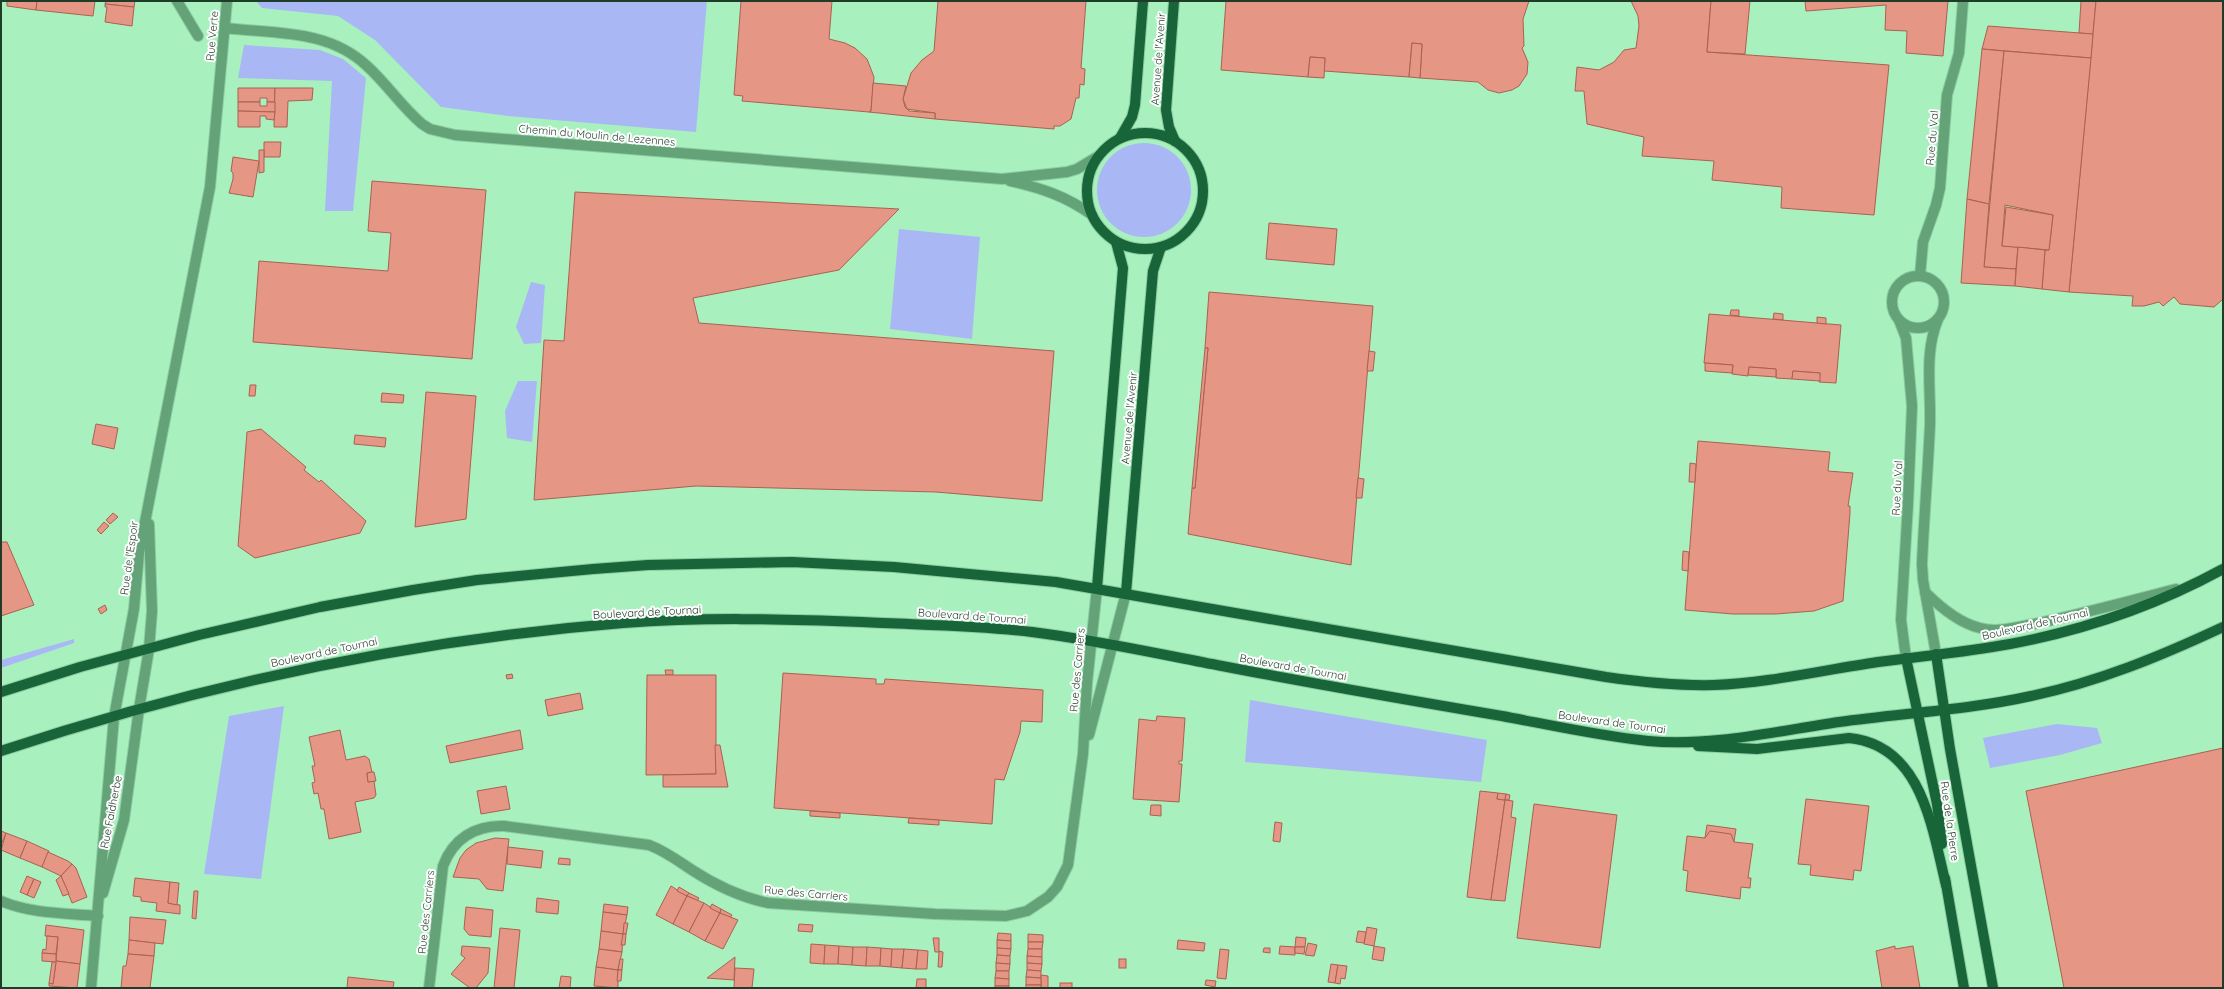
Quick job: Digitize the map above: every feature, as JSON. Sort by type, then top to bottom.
[{"type":"main road","name":"Avenue de l'Avenir","points":[[1120,138],[1132,117],[1135,106],[1143,1]]},
{"type":"main road","name":"Avenue de l'Avenir","points":[[1174,1],[1166,110],[1169,127],[1175,141]]},
{"type":"main road","points":[[1148,132],[1165,136],[1175,141],[1188,152],[1198,166],[1202,177],[1203,197],[1197,216],[1190,227],[1177,239],[1161,247],[1138,249],[1116,242],[1102,230],[1092,215],[1088,204],[1087,186],[1089,174],[1097,157],[1109,144],[1131,134],[1148,132]]},
{"type":"main road","name":"Avenue de l'Avenir","points":[[1097,588],[1122,268],[1121,257],[1116,242]]},
{"type":"main road","name":"Avenue de l'Avenir","points":[[1126,593],[1153,271],[1161,247]]},
{"type":"main road","name":"Boulevard de Tournai","points":[[1,692],[149,649],[297,612],[368,597],[477,580],[601,568],[722,563],[842,564],[953,571],[1097,588],[1606,677],[1694,685],[1731,683],[2011,644],[2073,629],[2131,611],[2190,586],[2223,569]]},
{"type":"main road","name":"Boulevard de Tournai","points":[[1,752],[114,717],[252,679],[405,648],[489,636],[626,623],[741,620],[824,621],[1028,632],[1092,641],[1471,711],[1627,738],[1670,742],[1717,739],[1917,712],[1944,710],[2031,696],[2095,679],[2159,656],[2223,627]]},
{"type":"main road","points":[[1936,654],[1944,710]]},
{"type":"main road","name":"Rue de la Pierre","points":[[1906,658],[1937,804],[1946,885],[1964,988]]},
{"type":"main road","name":"Rue de la Pierre","points":[[1944,710],[1993,988]]},
{"type":"main road","points":[[1670,742],[1745,750],[1849,738],[1863,740],[1877,745],[1902,766],[1922,794],[1930,817],[1946,885]]},
{"type":"street","points":[[177,1],[198,36]]},
{"type":"street","name":"Rue Verte","points":[[149,509],[210,187],[227,1]]},
{"type":"street","name":"Rue du Val","points":[[1920,276],[1923,242],[1936,205],[1940,188],[1947,95],[1959,53],[1963,1]]},
{"type":"street","name":"Chemin du Moulin de Lezennes","points":[[225,28],[310,36],[343,47],[367,66],[422,124],[430,129],[455,135],[1002,179],[1067,172],[1077,169],[1097,157]]},
{"type":"street","name":"Chemin du Moulin de Lezennes","points":[[1002,179],[1060,195],[1076,203],[1092,215]]},
{"type":"street","points":[[1936,654],[1922,564],[1930,422],[1929,355],[1931,337],[1943,309],[1944,302],[1941,290],[1931,280],[1920,276],[1906,280],[1896,290],[1892,303],[1899,320],[1908,326],[1919,328],[1929,326],[1938,319]]},
{"type":"street","name":"Rue du Val","points":[[1899,320],[1906,338],[1912,406],[1901,620],[1906,658]]},
{"type":"street","name":"Rue de l'Espoir","points":[[139,710],[149,649],[152,611],[149,509]]},
{"type":"street","name":"Rue de l'Espoir","points":[[114,717],[134,609],[139,553],[149,509]]},
{"type":"street","points":[[1925,591],[1943,609],[1964,622],[1981,629],[2002,630],[2052,620],[2190,586]]},
{"type":"street","name":"Rue des Carriers","points":[[429,988],[443,866],[452,848],[459,840],[476,830],[504,826],[649,845],[661,849],[727,889],[768,903],[935,914],[1006,916],[1027,911],[1038,906],[1057,887],[1064,876],[1068,865],[1083,754],[1097,588]]},
{"type":"street","name":"Rue des Carriers","points":[[1083,754],[1114,645],[1126,593]]},
{"type":"street","name":"Rue Faidherbe","points":[[98,916],[124,820],[139,710]]},
{"type":"street","name":"Rue Faidherbe","points":[[91,988],[114,717]]},
{"type":"street","points":[[1,901],[30,910],[98,916]]},
{"type":"shaded area","points":[[256,1],[707,1],[696,132],[508,116],[441,107],[375,40],[338,16],[262,8]]},
{"type":"shaded area","points":[[244,45],[320,50],[343,59],[366,78],[353,211],[325,211],[332,81],[238,78]]},
{"type":"shaded area","points":[[1135,143],[1153,143],[1162,146],[1178,156],[1188,172],[1191,181],[1191,199],[1188,208],[1178,224],[1162,234],[1153,237],[1135,237],[1126,234],[1110,224],[1100,208],[1097,199],[1097,181],[1100,172],[1110,156],[1126,146]]},
{"type":"shaded area","points":[[899,229],[980,237],[972,339],[890,329]]},
{"type":"shaded area","points":[[531,282],[545,285],[541,343],[524,344],[516,327]]},
{"type":"shaded area","points":[[518,381],[537,381],[532,442],[507,438],[505,411]]},
{"type":"shaded area","points":[[74,639],[74,643],[1,668],[1,660]]},
{"type":"shaded area","points":[[1250,700],[1487,740],[1481,782],[1245,762]]},
{"type":"shaded area","points":[[284,706],[261,879],[204,874],[229,716]]},
{"type":"shaded area","points":[[2057,724],[2097,728],[2102,743],[2060,755],[1990,768],[1983,738]]},
{"type":"building","points":[[7,1],[37,1],[36,10],[7,6]]},
{"type":"building","points":[[37,1],[95,1],[93,16],[36,10]]},
{"type":"building","points":[[106,1],[135,1],[134,7],[105,4]]},
{"type":"building","points":[[741,1],[832,1],[829,39],[845,43],[855,48],[867,59],[874,77],[871,111],[742,101],[743,96],[734,95]]},
{"type":"building","points":[[938,1],[1086,1],[1081,68],[1085,69],[1084,85],[1080,84],[1079,98],[1076,98],[1071,119],[1060,126],[1054,126],[1054,129],[935,119],[935,113],[907,109],[903,99],[911,73],[922,60],[934,51]]},
{"type":"building","points":[[1226,1],[1529,1],[1523,19],[1524,46],[1522,48],[1528,62],[1527,74],[1519,86],[1512,90],[1499,93],[1488,90],[1478,82],[1420,78],[1422,44],[1412,43],[1409,77],[1324,71],[1325,58],[1310,57],[1308,77],[1221,70]]},
{"type":"building","points":[[1631,1],[1711,1],[1707,52],[1889,65],[1874,215],[1781,208],[1782,187],[1712,180],[1714,161],[1642,156],[1644,137],[1587,124],[1584,91],[1575,91],[1577,67],[1599,70],[1614,62],[1624,50],[1636,48],[1639,26],[1638,16]]},
{"type":"building","points":[[1711,1],[1750,1],[1745,54],[1707,52]]},
{"type":"building","points":[[1805,1],[1948,1],[1943,56],[1906,53],[1907,31],[1885,30],[1886,5],[1806,11]]},
{"type":"building","points":[[2081,1],[2096,1],[2093,34],[2079,33]]},
{"type":"building","points":[[2096,1],[2223,1],[2223,302],[2222,300],[2214,307],[2180,304],[2174,297],[2163,306],[2159,302],[2144,306],[2132,306],[2133,296],[2069,292]]},
{"type":"building","points":[[105,4],[134,7],[132,26],[105,22],[107,7],[105,7]]},
{"type":"building","points":[[1988,26],[2093,34],[2091,58],[1982,49]]},
{"type":"building","points":[[1412,43],[1422,44],[1420,78],[1409,77]]},
{"type":"building","points":[[1982,49],[2004,51],[1989,204],[1967,199]]},
{"type":"building","points":[[2004,51],[2091,58],[2069,292],[2042,289],[2045,250],[2049,250],[2053,215],[2005,205],[2002,246],[2018,247],[2016,269],[1984,267]]},
{"type":"building","points":[[1310,57],[1325,58],[1324,78],[1308,77]]},
{"type":"building","points":[[873,83],[906,86],[903,99],[905,107],[909,111],[935,113],[935,119],[869,112],[871,111]]},
{"type":"building","points":[[238,88],[275,88],[275,102],[267,102],[267,98],[260,98],[260,102],[238,102]]},
{"type":"building","points":[[275,88],[313,88],[312,100],[288,101],[287,127],[274,127]]},
{"type":"building","points":[[238,102],[260,102],[260,106],[267,106],[267,102],[275,102],[275,112],[238,111]]},
{"type":"building","points":[[238,111],[275,112],[274,120],[266,119],[266,116],[260,116],[260,127],[238,127]]},
{"type":"building","points":[[264,142],[281,142],[280,157],[264,157]]},
{"type":"building","points":[[259,150],[264,150],[264,172],[259,173]]},
{"type":"building","points":[[233,157],[259,161],[253,197],[229,193],[233,179],[233,173],[231,171]]},
{"type":"building","points":[[372,181],[486,190],[472,359],[253,342],[259,261],[388,271],[391,233],[368,231]]},
{"type":"building","points":[[575,192],[899,209],[839,270],[693,298],[699,323],[1054,351],[1042,501],[936,492],[696,486],[534,500],[544,340],[564,341]]},
{"type":"building","points":[[1967,199],[1989,204],[1984,267],[2016,269],[2015,286],[1961,283]]},
{"type":"building","points":[[2006,207],[2053,215],[2049,250],[2002,246]]},
{"type":"building","points":[[1269,223],[1337,229],[1334,265],[1266,259]]},
{"type":"building","points":[[2018,247],[2045,250],[2042,289],[2015,286]]},
{"type":"building","points":[[1209,292],[1373,306],[1351,565],[1188,534],[1192,488],[1195,488],[1208,348],[1205,348]]},
{"type":"building","points":[[1731,310],[1739,310],[1739,316],[1730,315]]},
{"type":"building","points":[[1774,313],[1783,314],[1783,320],[1773,319]]},
{"type":"building","points":[[1709,314],[1841,325],[1836,383],[1819,382],[1820,373],[1793,371],[1792,379],[1776,378],[1776,369],[1749,367],[1748,376],[1732,374],[1733,365],[1704,363]]},
{"type":"building","points":[[1817,317],[1826,318],[1826,324],[1817,323]]},
{"type":"building","points":[[1205,348],[1208,348],[1195,488],[1192,488]]},
{"type":"building","points":[[1369,351],[1375,352],[1373,371],[1367,371]]},
{"type":"building","points":[[1705,363],[1733,365],[1732,373],[1705,371]]},
{"type":"building","points":[[1749,367],[1776,369],[1776,377],[1748,375]]},
{"type":"building","points":[[1793,371],[1820,373],[1820,381],[1792,379]]},
{"type":"building","points":[[250,385],[256,385],[255,396],[249,396]]},
{"type":"building","points":[[426,392],[476,396],[466,519],[415,527]]},
{"type":"building","points":[[382,393],[404,395],[403,403],[381,402]]},
{"type":"building","points":[[96,424],[118,428],[114,449],[92,444]]},
{"type":"building","points":[[261,429],[306,467],[304,470],[319,482],[321,480],[366,521],[360,533],[255,558],[238,546],[247,432]]},
{"type":"building","points":[[355,435],[386,438],[385,447],[354,444]]},
{"type":"building","points":[[1698,441],[1830,452],[1828,471],[1853,473],[1848,506],[1850,506],[1850,513],[1843,601],[1814,611],[1776,614],[1733,614],[1685,610]]},
{"type":"building","points":[[1690,463],[1696,464],[1695,482],[1689,482]]},
{"type":"building","points":[[1358,478],[1364,479],[1362,498],[1356,498]]},
{"type":"building","points":[[113,513],[118,517],[110,524],[106,520]]},
{"type":"building","points":[[104,522],[109,526],[101,534],[97,530]]},
{"type":"building","points":[[1,542],[7,542],[34,605],[1,616]]},
{"type":"building","points":[[1683,551],[1689,552],[1688,571],[1682,570]]},
{"type":"building","points":[[105,605],[107,610],[101,614],[98,609]]},
{"type":"building","points":[[665,670],[673,670],[673,675],[666,675]]},
{"type":"building","points":[[783,673],[876,679],[876,684],[884,684],[885,679],[1043,690],[1042,722],[1021,721],[1020,732],[1004,780],[995,779],[992,824],[774,808]]},
{"type":"building","points":[[512,674],[513,678],[507,679],[506,675]]},
{"type":"building","points":[[647,675],[716,675],[716,774],[646,775]]},
{"type":"building","points":[[580,693],[583,709],[548,716],[545,700]]},
{"type":"building","points":[[1157,716],[1185,718],[1182,761],[1179,761],[1179,764],[1182,764],[1179,802],[1133,799],[1139,719],[1156,721]]},
{"type":"building","points":[[340,730],[346,760],[365,756],[369,759],[372,772],[367,773],[368,782],[374,781],[376,795],[374,798],[355,802],[361,832],[329,839],[324,809],[321,809],[318,793],[314,794],[312,783],[315,782],[312,766],[315,766],[309,737]]},
{"type":"building","points":[[520,730],[523,749],[450,763],[446,746]]},
{"type":"building","points":[[715,745],[720,745],[728,787],[663,787],[663,775],[716,774]]},
{"type":"building","points":[[2223,748],[2223,988],[2064,988],[2026,791]]},
{"type":"building","points":[[374,772],[376,781],[368,782],[367,773]]},
{"type":"building","points":[[506,786],[510,809],[481,814],[477,791]]},
{"type":"building","points":[[1480,791],[1498,793],[1497,799],[1505,800],[1491,900],[1467,897]]},
{"type":"building","points":[[1498,793],[1506,794],[1505,800],[1497,799]]},
{"type":"building","points":[[1506,794],[1510,795],[1509,800],[1505,800]]},
{"type":"building","points":[[1806,799],[1869,806],[1861,871],[1854,870],[1853,880],[1810,875],[1811,865],[1798,864]]},
{"type":"building","points":[[1505,800],[1513,801],[1511,817],[1516,818],[1505,901],[1491,900]]},
{"type":"building","points":[[1534,804],[1617,815],[1600,948],[1517,938]]},
{"type":"building","points":[[1151,805],[1161,805],[1161,816],[1150,815]]},
{"type":"building","points":[[810,811],[840,813],[840,818],[810,816]]},
{"type":"building","points":[[909,818],[939,820],[939,825],[908,823]]},
{"type":"building","points":[[1275,822],[1282,823],[1280,842],[1273,841]]},
{"type":"building","points":[[1707,825],[1736,829],[1733,848],[1704,844]]},
{"type":"building","points":[[1,831],[6,833],[1,845]]},
{"type":"building","points":[[1710,831],[1731,834],[1734,842],[1753,844],[1748,878],[1751,878],[1750,888],[1741,887],[1740,899],[1686,891],[1688,871],[1683,870],[1687,836],[1705,838]]},
{"type":"building","points":[[6,833],[27,841],[20,858],[1,850]]},
{"type":"building","points":[[495,838],[509,839],[503,891],[487,889],[479,879],[453,877],[460,858],[466,850],[476,843]]},
{"type":"building","points":[[27,841],[49,851],[42,867],[20,858]]},
{"type":"building","points":[[508,847],[543,851],[541,868],[507,864]]},
{"type":"building","points":[[48,852],[72,864],[61,876],[42,867]]},
{"type":"building","points":[[559,858],[570,859],[570,865],[558,864]]},
{"type":"building","points":[[72,864],[76,868],[87,897],[72,903],[61,876]]},
{"type":"building","points":[[27,876],[34,879],[27,895],[20,892]]},
{"type":"building","points":[[61,876],[69,894],[63,896],[56,880]]},
{"type":"building","points":[[135,878],[170,882],[168,903],[180,905],[180,914],[156,911],[157,903],[141,901],[141,897],[133,896]]},
{"type":"building","points":[[34,879],[41,882],[34,898],[27,895]]},
{"type":"building","points":[[170,882],[179,883],[177,905],[168,903]]},
{"type":"building","points":[[671,886],[687,896],[673,924],[656,915]]},
{"type":"building","points":[[679,887],[689,893],[687,896],[677,891]]},
{"type":"building","points":[[194,891],[198,891],[196,919],[192,918]]},
{"type":"building","points":[[689,893],[699,898],[697,901],[687,896]]},
{"type":"building","points":[[687,896],[704,903],[689,932],[673,924]]},
{"type":"building","points":[[537,898],[559,901],[558,914],[536,912]]},
{"type":"building","points":[[704,903],[720,913],[705,941],[689,932]]},
{"type":"building","points":[[604,904],[628,907],[627,915],[603,912]]},
{"type":"building","points":[[712,904],[721,909],[720,913],[710,908]]},
{"type":"building","points":[[466,907],[493,910],[491,937],[469,935],[464,929]]},
{"type":"building","points":[[721,909],[732,915],[730,918],[720,913]]},
{"type":"building","points":[[603,912],[627,915],[623,934],[601,931]]},
{"type":"building","points":[[720,913],[738,920],[723,949],[705,941]]},
{"type":"building","points":[[130,917],[166,920],[163,944],[129,940]]},
{"type":"building","points":[[624,923],[628,923],[626,934],[623,934]]},
{"type":"building","points":[[799,924],[813,925],[812,932],[798,931]]},
{"type":"building","points":[[46,925],[84,930],[80,964],[56,961],[58,937],[45,936]]},
{"type":"building","points":[[1367,927],[1377,929],[1374,946],[1364,944]]},
{"type":"building","points":[[500,928],[520,930],[514,988],[494,988]]},
{"type":"building","points":[[601,931],[623,934],[622,952],[599,949]]},
{"type":"building","points":[[1358,931],[1366,932],[1364,943],[1356,942]]},
{"type":"building","points":[[998,933],[1011,934],[1011,941],[997,940]]},
{"type":"building","points":[[623,934],[626,934],[625,945],[621,945]]},
{"type":"building","points":[[1028,934],[1043,935],[1043,942],[1028,942]]},
{"type":"building","points":[[47,936],[58,937],[56,954],[42,953],[43,949],[46,950]]},
{"type":"building","points":[[1296,937],[1306,938],[1305,947],[1295,947]]},
{"type":"building","points":[[933,938],[939,938],[939,952],[935,952]]},
{"type":"building","points":[[129,940],[155,943],[154,956],[128,954]]},
{"type":"building","points":[[997,940],[1011,941],[1011,949],[997,948]]},
{"type":"building","points":[[1178,940],[1205,943],[1204,951],[1177,949]]},
{"type":"building","points":[[1028,942],[1043,942],[1042,949],[1028,949]]},
{"type":"building","points":[[1308,943],[1317,945],[1314,956],[1305,955]]},
{"type":"building","points":[[811,944],[825,945],[824,964],[810,963]]},
{"type":"building","points":[[825,945],[839,946],[838,964],[824,964]]},
{"type":"building","points":[[462,946],[490,948],[488,973],[476,988],[470,988],[451,974],[465,958],[461,955]]},
{"type":"building","points":[[839,946],[853,947],[852,965],[838,964]]},
{"type":"building","points":[[1280,946],[1295,947],[1295,955],[1279,954]]},
{"type":"building","points":[[1374,946],[1385,948],[1383,961],[1372,959]]},
{"type":"building","points":[[1895,946],[1895,949],[1913,946],[1920,988],[1882,988],[1876,951]]},
{"type":"building","points":[[853,947],[867,947],[866,966],[852,965]]},
{"type":"building","points":[[867,947],[881,948],[880,966],[866,966]]},
{"type":"building","points":[[1295,947],[1305,947],[1304,954],[1295,953]]},
{"type":"building","points":[[881,948],[892,949],[891,967],[880,966]]},
{"type":"building","points":[[997,948],[1011,949],[1010,956],[997,955]]},
{"type":"building","points":[[1264,948],[1270,948],[1270,953],[1263,952]]},
{"type":"building","points":[[599,949],[622,952],[618,970],[596,967]]},
{"type":"building","points":[[892,949],[904,949],[902,968],[891,967]]},
{"type":"building","points":[[904,949],[918,950],[916,969],[902,968]]},
{"type":"building","points":[[1028,949],[1042,949],[1042,957],[1027,956]]},
{"type":"building","points":[[1220,949],[1229,950],[1226,979],[1217,978]]},
{"type":"building","points":[[918,950],[928,951],[927,969],[916,969]]},
{"type":"building","points":[[939,951],[943,952],[942,967],[938,967]]},
{"type":"building","points":[[42,953],[56,954],[56,961],[80,964],[77,988],[49,986],[49,983],[53,984],[56,962],[42,961]]},
{"type":"building","points":[[128,954],[154,956],[150,988],[121,988],[123,966],[126,966]]},
{"type":"building","points":[[997,955],[1010,956],[1010,964],[996,963]]},
{"type":"building","points":[[1027,956],[1042,957],[1042,964],[1027,963]]},
{"type":"building","points":[[735,957],[734,980],[707,978]]},
{"type":"building","points":[[620,959],[623,959],[622,970],[618,970]]},
{"type":"building","points":[[1119,959],[1126,959],[1126,968],[1119,968]]},
{"type":"building","points":[[52,962],[56,962],[53,984],[49,983]]},
{"type":"building","points":[[996,963],[1010,964],[1009,971],[996,971]]},
{"type":"building","points":[[1027,963],[1042,964],[1041,971],[1027,970]]},
{"type":"building","points":[[1331,964],[1338,965],[1335,983],[1328,982]]},
{"type":"building","points":[[1338,965],[1347,966],[1345,979],[1341,978],[1340,984],[1335,983]]},
{"type":"building","points":[[596,967],[618,970],[618,988],[594,986]]},
{"type":"building","points":[[735,968],[754,969],[752,988],[734,988]]},
{"type":"building","points":[[618,970],[622,970],[621,981],[617,981]]},
{"type":"building","points":[[1027,970],[1041,971],[1041,978],[1026,977]]},
{"type":"building","points":[[996,971],[1009,971],[1009,979],[995,978]]},
{"type":"building","points":[[1041,975],[1048,976],[1048,988],[1041,988]]},
{"type":"building","points":[[561,976],[571,977],[570,988],[559,988]]},
{"type":"building","points":[[348,977],[394,982],[393,988],[347,988]]},
{"type":"building","points":[[1026,977],[1041,978],[1041,985],[1026,985]]},
{"type":"building","points":[[995,978],[1009,979],[1009,986],[995,986]]},
{"type":"building","points":[[917,979],[926,979],[926,988],[916,988]]},
{"type":"building","points":[[1206,980],[1216,981],[1215,987],[1205,985]]},
{"type":"building","points":[[1060,983],[1072,983],[1072,988],[1060,988]]},
{"type":"building","points":[[1026,985],[1041,985],[1041,988],[1026,988]]},
{"type":"building","points":[[995,986],[1009,986],[1009,988],[995,988]]}]
